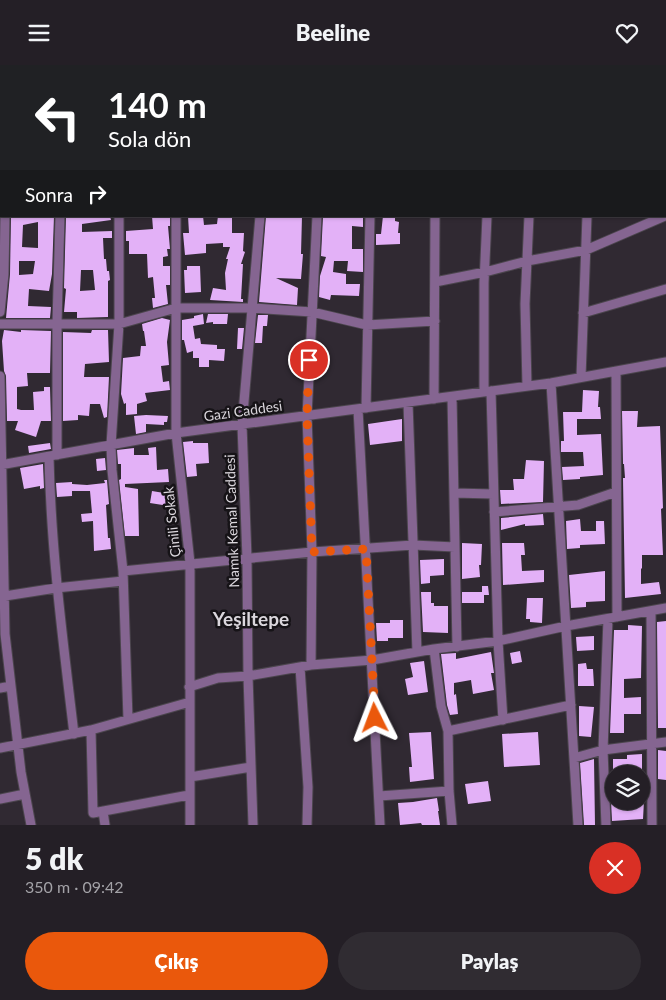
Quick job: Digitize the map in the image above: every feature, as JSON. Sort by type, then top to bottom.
[{"type":"street","points":[[487,65],[493,65]]},
{"type":"street","points":[[0,313],[2,232],[5,217]]},
{"type":"street","points":[[60,217],[53,456],[50,497],[56,588],[74,734]]},
{"type":"street","points":[[119,217],[119,324],[111,445],[123,576],[128,719]]},
{"type":"street","name":"Çinili Sokak","points":[[176,217],[176,433],[190,563],[190,825]]},
{"type":"street","name":"Namık Kemal Caddesi","points":[[253,825],[242,425],[260,217]]},
{"type":"street","points":[[311,665],[312,552],[307,416],[316,217]]},
{"type":"street","points":[[370,217],[367,325],[362,409],[366,549],[380,825]]},
{"type":"street","points":[[434,399],[435,217]]},
{"type":"street","points":[[488,217],[485,272],[488,392],[503,720]]},
{"type":"street","points":[[526,386],[525,304],[529,217]]},
{"type":"street","points":[[581,377],[587,217]]},
{"type":"street","points":[[436,282],[527,261],[586,250],[646,220],[660,217]]},
{"type":"street","points":[[583,313],[666,289]]},
{"type":"street","points":[[0,324],[119,324],[176,308],[252,307],[312,312],[367,325],[435,321]]},
{"type":"street","name":"Gazi Caddesi","points":[[1,465],[176,433],[551,383],[666,362]]},
{"type":"street","points":[[606,825],[603,750],[613,618],[616,371]]},
{"type":"street","points":[[0,376],[6,634],[18,745],[31,825]]},
{"type":"street","points":[[551,383],[578,825]]},
{"type":"street","points":[[452,397],[457,647]]},
{"type":"street","points":[[408,403],[416,652]]},
{"type":"street","points":[[454,493],[493,494]]},
{"type":"street","points":[[494,512],[578,505],[616,493]]},
{"type":"street","points":[[4,596],[190,563],[413,545],[455,547]]},
{"type":"street","points":[[190,687],[218,678],[311,665],[372,660],[434,649],[498,641],[566,626],[666,608]]},
{"type":"street","points":[[651,611],[652,825]]},
{"type":"street","points":[[434,649],[441,706],[448,731],[449,791],[452,825]]},
{"type":"street","points":[[300,667],[308,787],[307,825]]},
{"type":"street","points":[[0,688],[11,686]]},
{"type":"street","points":[[0,748],[91,731],[190,702]]},
{"type":"street","points":[[448,731],[571,705]]},
{"type":"street","points":[[91,731],[93,813],[189,795]]},
{"type":"street","points":[[574,758],[603,750],[666,742]]},
{"type":"street","points":[[190,777],[251,767]]},
{"type":"street","points":[[379,796],[449,791]]},
{"type":"street","points":[[0,799],[25,794]]},
{"type":"street","points":[[103,811],[106,825]]},
{"type":"building","points":[[11,217],[54,217],[52,274],[49,291],[29,289],[28,306],[51,307],[50,318],[6,318],[10,274]],"holes":[[[38,222],[38,248],[22,247],[23,225]],[[19,261],[35,261],[33,274],[19,275]]]},
{"type":"building","points":[[66,217],[110,217],[111,220],[82,224],[82,232],[112,231],[112,238],[103,238],[104,259],[106,259],[110,280],[108,281],[108,317],[77,318],[77,312],[64,312],[66,289],[64,288]],"holes":[[[81,270],[93,270],[95,290],[80,291]]]},
{"type":"building","points":[[152,217],[170,217],[170,226],[168,226],[170,249],[167,249],[168,256],[163,257],[163,266],[170,266],[170,285],[166,285],[168,304],[153,308],[152,298],[155,298],[153,277],[148,278],[147,254],[129,254],[129,241],[126,241],[126,231],[153,229]]},
{"type":"building","points":[[188,217],[203,217],[204,225],[217,224],[218,217],[232,217],[232,233],[244,233],[243,251],[245,252],[241,264],[243,264],[241,299],[243,299],[243,302],[210,300],[213,288],[226,290],[225,273],[228,259],[226,259],[230,247],[223,247],[223,243],[206,244],[206,253],[185,255],[183,233],[189,233]]},
{"type":"building","points":[[266,217],[302,217],[301,254],[303,254],[301,279],[276,278],[298,288],[297,305],[259,302]]},
{"type":"building","points":[[323,217],[363,217],[363,227],[352,226],[352,249],[363,249],[363,272],[347,271],[348,261],[334,261],[333,272],[346,274],[346,284],[360,284],[359,296],[331,295],[330,300],[319,297],[320,276],[326,257],[321,256]]},
{"type":"building","points":[[383,217],[395,217],[395,221],[399,222],[400,244],[376,245],[376,234],[381,234]]},
{"type":"building","points":[[187,266],[200,266],[201,292],[185,293],[184,270],[187,270]]},
{"type":"building","points":[[203,314],[204,324],[193,326],[195,339],[200,338],[201,344],[217,345],[217,349],[225,349],[224,361],[209,360],[209,367],[199,367],[199,358],[193,358],[193,351],[187,353],[184,340],[182,340],[182,320]]},
{"type":"building","points":[[208,314],[228,314],[227,324],[206,323]]},
{"type":"building","points":[[258,315],[268,315],[267,326],[263,326],[262,343],[255,343]]},
{"type":"building","points":[[162,318],[170,320],[167,342],[169,365],[161,366],[163,382],[169,381],[170,390],[145,393],[147,401],[137,404],[137,414],[126,415],[126,403],[124,404],[121,394],[123,358],[140,356],[141,346],[146,346],[142,324]]},
{"type":"building","points":[[238,328],[244,328],[242,349],[237,349]]},
{"type":"building","points":[[4,330],[21,332],[21,330],[51,331],[50,373],[27,373],[28,386],[17,387],[17,409],[34,410],[33,392],[44,391],[44,387],[50,387],[51,421],[41,421],[36,437],[15,430],[18,421],[7,421],[6,376],[2,341]]},
{"type":"building","points":[[92,330],[108,330],[109,362],[85,364],[84,377],[109,377],[107,417],[104,418],[100,404],[90,404],[89,416],[78,415],[78,420],[63,421],[63,332],[91,333]]},
{"type":"building","points":[[583,390],[599,391],[598,407],[600,407],[601,419],[577,419],[577,435],[601,434],[603,475],[563,480],[562,467],[584,466],[583,452],[561,452],[561,441],[564,441],[563,412],[582,412]]},
{"type":"building","points":[[622,411],[638,411],[637,427],[660,426],[663,555],[642,555],[641,584],[659,582],[661,594],[625,598],[623,478],[625,478]]},
{"type":"building","points":[[134,416],[168,416],[167,422],[164,422],[164,425],[146,424],[146,432],[136,434]]},
{"type":"building","points":[[402,419],[402,441],[370,445],[368,424]]},
{"type":"building","points":[[193,441],[193,443],[208,443],[209,463],[196,464],[197,476],[187,477],[183,442]]},
{"type":"building","points":[[50,443],[51,449],[29,453],[28,446]]},
{"type":"building","points":[[156,447],[157,470],[168,469],[169,482],[125,484],[125,487],[138,489],[139,536],[125,536],[119,480],[121,479],[121,464],[118,464],[117,450],[134,448],[134,455],[149,455],[148,448]]},
{"type":"building","points":[[105,458],[106,470],[97,471],[96,459]]},
{"type":"building","points":[[526,460],[544,461],[543,502],[501,504],[500,490],[514,490],[513,479],[524,479]]},
{"type":"building","points":[[43,464],[44,488],[40,489],[40,486],[24,489],[20,468]]},
{"type":"building","points":[[104,480],[107,480],[109,504],[106,505],[108,538],[110,538],[111,549],[94,551],[93,521],[82,522],[81,514],[92,513],[90,491],[72,491],[72,496],[57,497],[56,483],[72,482],[72,484],[87,485],[105,483]]},
{"type":"building","points":[[152,491],[170,494],[169,506],[150,503]]},
{"type":"building","points":[[543,514],[544,525],[525,526],[525,524],[501,530],[501,518]]},
{"type":"building","points":[[580,519],[581,531],[596,531],[596,521],[604,521],[605,544],[580,545],[580,548],[567,549],[566,521]]},
{"type":"building","points":[[462,543],[482,544],[481,565],[479,565],[480,577],[462,579]]},
{"type":"building","points":[[502,543],[524,543],[525,555],[521,555],[522,571],[544,570],[544,582],[503,585]]},
{"type":"building","points":[[444,559],[444,575],[430,576],[430,583],[421,584],[420,560]]},
{"type":"building","points":[[605,571],[605,601],[586,602],[586,607],[571,608],[569,575]]},
{"type":"building","points":[[482,586],[488,586],[489,595],[484,595],[484,603],[462,603],[462,592],[482,592]]},
{"type":"building","points":[[421,592],[431,592],[431,603],[434,603],[434,606],[448,606],[448,633],[423,632]]},
{"type":"building","points":[[527,598],[543,598],[542,623],[530,622],[530,619],[526,619]]},
{"type":"building","points":[[390,620],[403,620],[403,638],[388,638],[388,641],[377,641],[376,623],[390,623]]},
{"type":"building","points":[[666,621],[666,728],[658,728],[657,622]]},
{"type":"building","points":[[628,625],[642,626],[641,678],[624,679],[624,698],[641,697],[641,714],[624,714],[624,733],[610,733],[614,630],[628,630]]},
{"type":"building","points":[[594,636],[594,650],[577,651],[576,637]]},
{"type":"building","points":[[520,651],[522,662],[512,664],[510,653]]},
{"type":"building","points":[[491,652],[494,673],[491,673],[494,690],[473,694],[471,680],[454,683],[454,695],[456,694],[458,714],[450,715],[447,705],[441,654],[456,653],[456,659]]},
{"type":"building","points":[[424,661],[428,692],[408,695],[405,679],[413,677],[410,663]]},
{"type":"building","points":[[586,663],[587,669],[593,669],[594,686],[578,686],[578,664]]},
{"type":"building","points":[[579,706],[594,707],[591,737],[579,736]]},
{"type":"building","points":[[431,732],[434,779],[410,782],[409,767],[412,767],[409,733]]},
{"type":"building","points":[[538,732],[540,765],[504,767],[502,734]]},
{"type":"building","points":[[658,750],[666,751],[666,780],[658,779]]},
{"type":"building","points":[[642,754],[642,765],[613,765],[613,759],[627,759],[627,755]]},
{"type":"building","points":[[594,759],[595,825],[584,825],[580,763]]},
{"type":"building","points":[[488,781],[491,801],[468,804],[465,784]]},
{"type":"building","points":[[437,798],[440,825],[422,825],[421,823],[400,825],[398,803]]},
{"type":"building","points":[[611,810],[644,810],[643,819],[612,821]]},
{"type":"district","name":"Yeşiltepe","points":[[251,619]]},
{"type":"route","points":[[309,360],[307,416],[312,552],[366,549],[375,718]]}]
